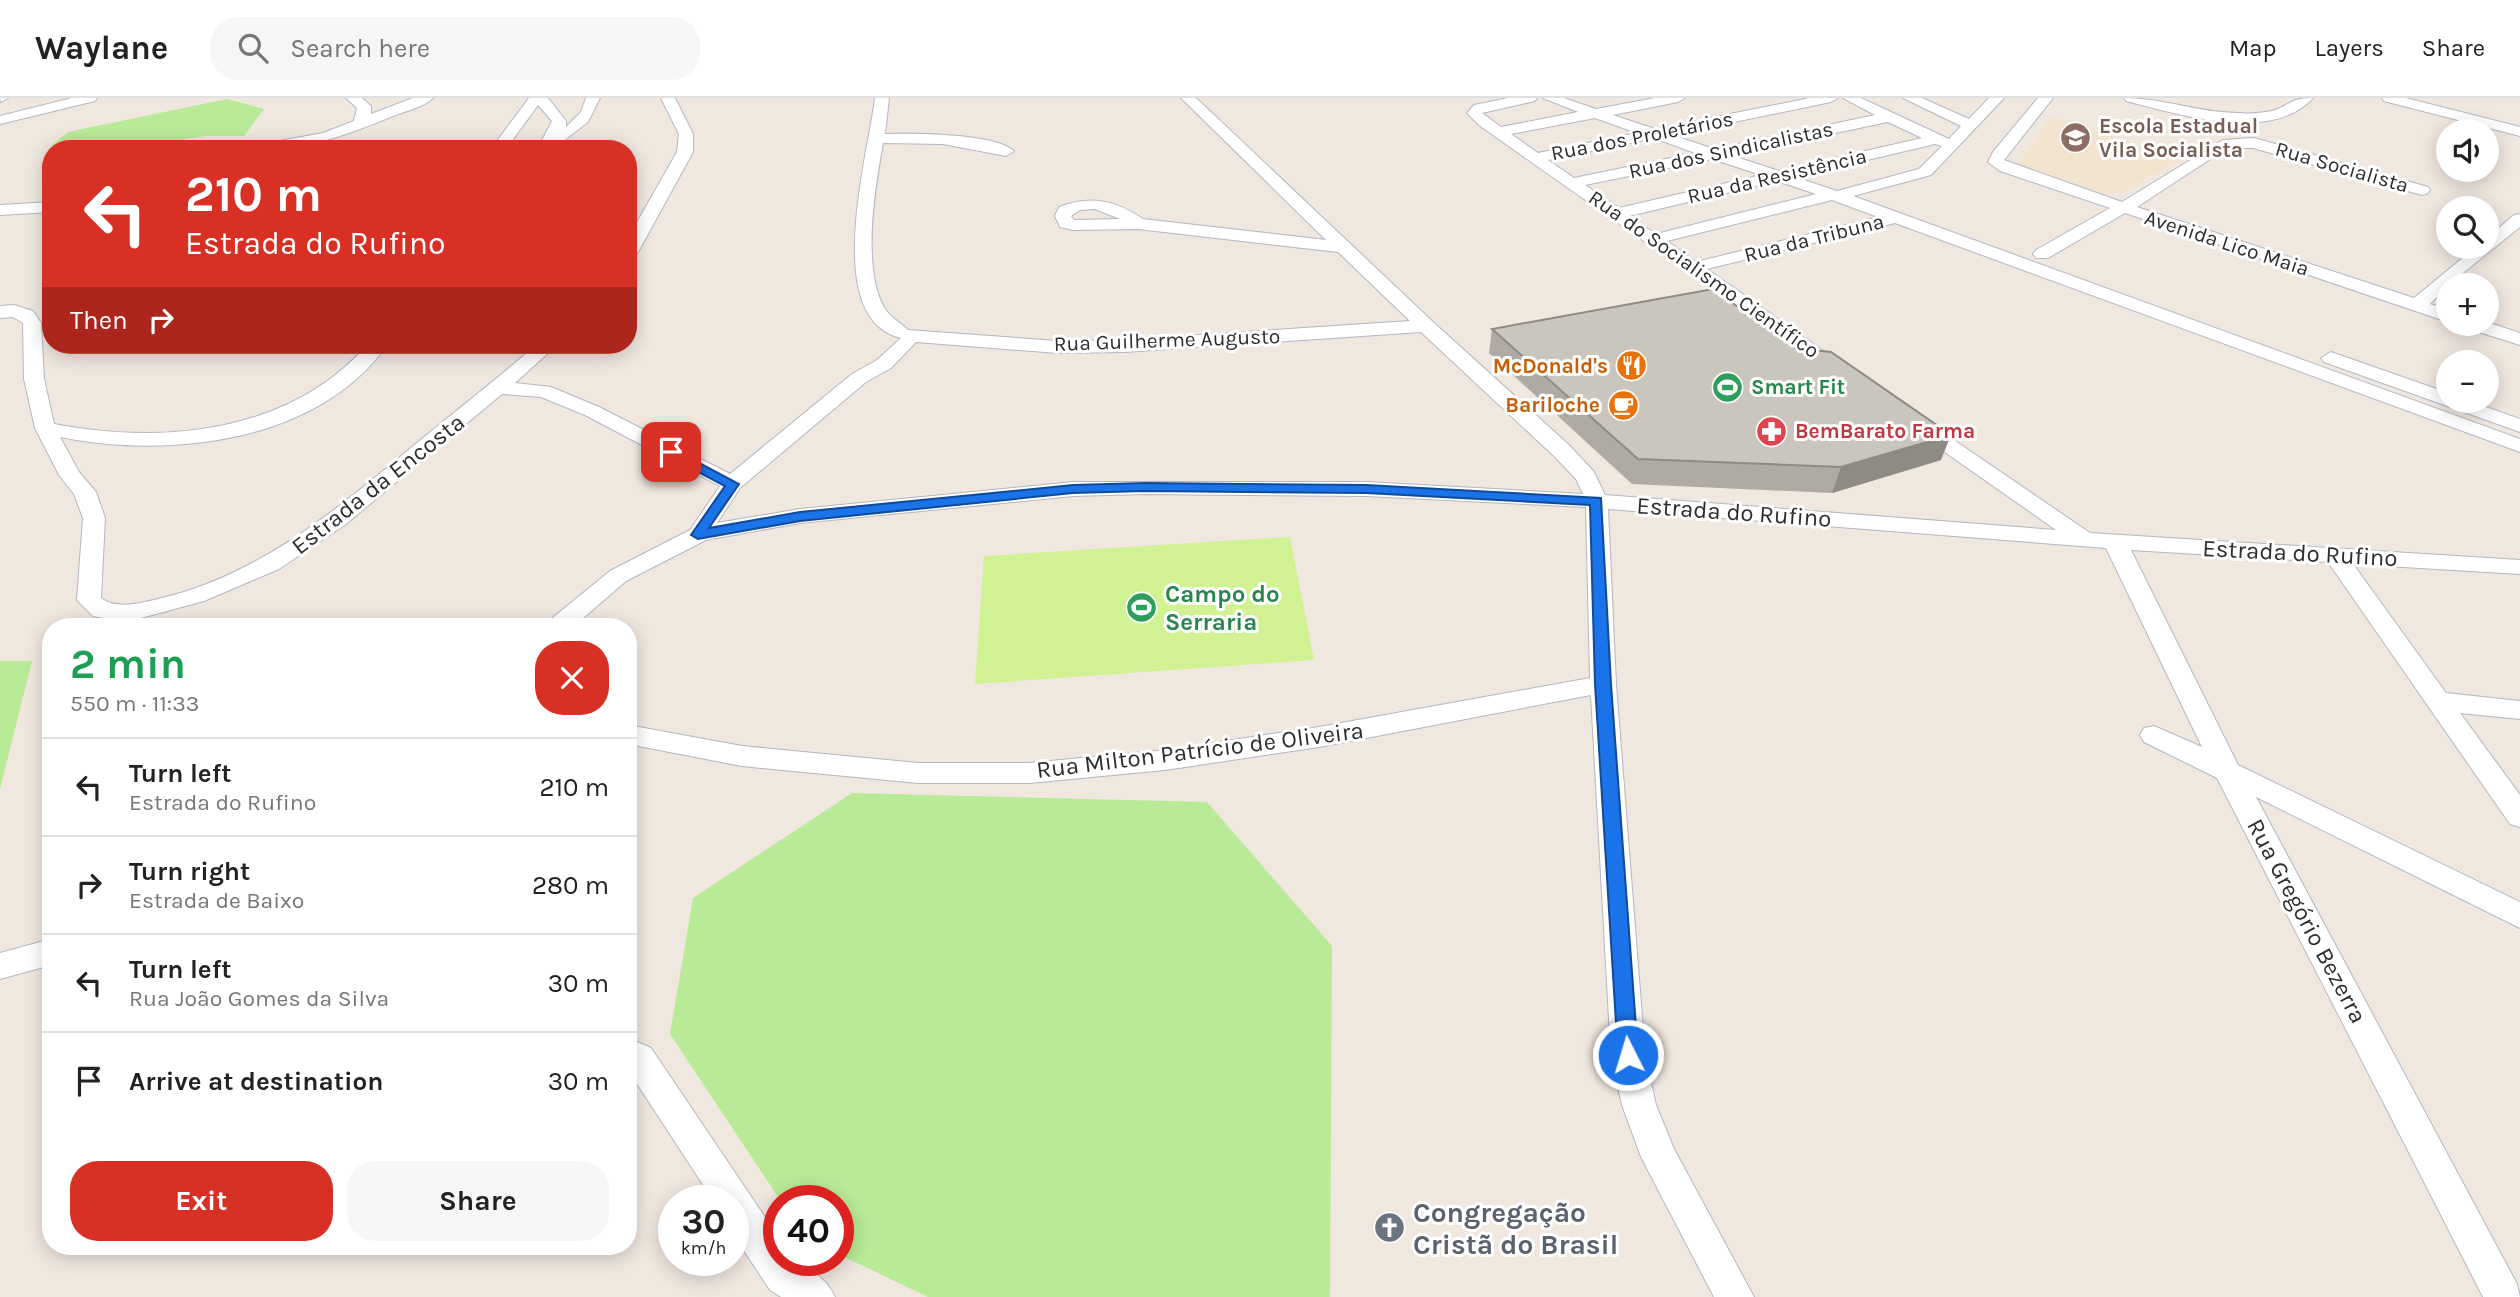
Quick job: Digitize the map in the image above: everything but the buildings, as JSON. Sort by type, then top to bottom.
[{"type":"street","points":[[0,120],[90,98]]},
{"type":"street","points":[[353,98],[364,106],[364,117],[360,125]]},
{"type":"street","points":[[315,140],[426,98]]},
{"type":"street","points":[[505,140],[538,98],[559,121],[551,140]]},
{"type":"street","points":[[557,140],[587,113],[593,98]]},
{"type":"street","points":[[637,238],[685,152],[687,134],[668,98]]},
{"type":"street","points":[[698,535],[733,484],[870,371],[884,364],[896,338],[874,324],[876,309],[871,298],[863,238],[864,210],[878,139],[882,98]]},
{"type":"street","points":[[1188,98],[1562,452],[1586,477],[1597,501],[1603,684],[1628,1055],[1639,1105],[1659,1157],[1735,1297]]},
{"type":"street","name":"Rua do Socialismo Científico","points":[[1530,98],[1487,106],[1475,110],[1474,113],[1849,376]]},
{"type":"street","points":[[1550,98],[1779,176],[2305,368],[2436,397]]},
{"type":"street","points":[[1498,132],[1678,98]]},
{"type":"street","name":"Rua dos Proletários","points":[[1535,158],[1831,98]]},
{"type":"street","points":[[1850,98],[1944,142]]},
{"type":"street","points":[[1910,98],[1971,125]]},
{"type":"street","points":[[1972,98],[1993,102]]},
{"type":"street","name":"Avenida Lico Maia","points":[[2046,98],[1998,155],[1996,162],[2006,169],[2436,312]]},
{"type":"street","points":[[2130,98],[2209,114],[2245,117],[2274,115],[2306,98]]},
{"type":"street","points":[[2389,98],[2520,131]]},
{"type":"street","points":[[1652,240],[1925,172],[1944,142],[1971,125],[1993,102]]},
{"type":"street","name":"Rua dos Sindicalistas","points":[[1573,183],[1889,117]]},
{"type":"street","points":[[878,139],[934,137],[983,143],[1006,151]]},
{"type":"street","name":"Rua Socialista","points":[[2042,254],[2216,149],[2240,141],[2422,190]]},
{"type":"street","name":"Rua da Resistência","points":[[1616,214],[1779,176],[1944,142]]},
{"type":"street","points":[[1862,189],[2329,357],[2363,379],[2520,446]]},
{"type":"street","points":[[0,210],[42,207]]},
{"type":"street","name":"Rua da Tribuna","points":[[1692,268],[1895,218],[1893,215],[1897,210],[1915,208]]},
{"type":"street","points":[[2417,305],[2518,222]]},
{"type":"street","points":[[1138,224],[1343,247]]},
{"type":"street","points":[[1965,243],[1979,241],[1986,234]]},
{"type":"street","points":[[1999,256],[2003,249],[2020,246]]},
{"type":"street","points":[[0,312],[14,311],[26,315],[32,323],[34,379],[45,428],[111,439],[144,439],[228,429],[270,419],[308,404],[330,390],[370,354]]},
{"type":"street","name":"Rua Guilherme Augusto","points":[[896,338],[949,337],[1058,347],[1124,346],[1426,326]]},
{"type":"street","points":[[2499,332],[2520,339]]},
{"type":"street","name":"Estrada da Encosta","points":[[45,428],[69,475],[85,492],[94,518],[89,600],[102,610],[146,611],[194,596],[285,556],[330,526],[456,421],[500,388],[537,354]]},
{"type":"street","points":[[2305,368],[2323,366],[2329,363],[2329,357]]},
{"type":"street","points":[[500,388],[544,391],[593,411],[733,484]]},
{"type":"street","points":[[2484,413],[2520,426]]},
{"type":"street","points":[[1905,415],[2085,539]]},
{"type":"street","name":"Estrada do Rufino","points":[[568,618],[618,576],[698,535],[800,516],[1073,489],[1145,487],[1366,489],[1597,501],[2115,542],[2520,567]]},
{"type":"street","name":"Rua Gregório Bezerra","points":[[2115,542],[2228,772],[2503,1297]]},
{"type":"street","points":[[2335,556],[2520,816]]},
{"type":"street","name":"Rua Milton Patrício de Oliveira","points":[[637,736],[742,756],[918,773],[1029,773],[1166,760],[1319,737],[1603,684]]},
{"type":"street","points":[[2438,701],[2520,709]]},
{"type":"street","points":[[2154,735],[2520,916]]},
{"type":"street","points":[[0,966],[42,954]]},
{"type":"street","points":[[637,1057],[722,1185]]},
{"type":"street","points":[[749,1226],[783,1278],[816,1297]]},
{"type":"shaded area","name":"Escola Estadual Vila Socialista","points":[[2051,117],[2182,159],[2122,192],[2105,194],[2017,165]]},
{"type":"green space","points":[[227,99],[264,109],[244,136],[205,136],[181,140],[58,140],[68,132]]},
{"type":"green space","name":"Campo do Serraria","points":[[1290,537],[1314,660],[975,684],[984,556]]},
{"type":"green space","points":[[0,661],[32,661],[0,789]]},
{"type":"green space","points":[[852,793],[1207,802],[1332,946],[1330,1297],[928,1297],[854,1262],[854,1185],[770,1185],[670,1034],[693,898]]},
{"type":"place","name":"Escola Estadual Vila Socialista","points":[[2076,138]]},
{"type":"place","name":"McDonald's","points":[[1631,366]]},
{"type":"place","name":"Smart Fit","points":[[1728,387]]},
{"type":"place","name":"Bariloche","points":[[1623,405]]},
{"type":"place","name":"BemBarato Farma","points":[[1772,431]]},
{"type":"place","name":"Campo do Serraria","points":[[1142,608]]},
{"type":"place","name":"Congregação Cristã do Brasil","points":[[1390,1228]]},
{"type":"route","points":[[671,452],[733,484],[698,535],[800,516],[1073,489],[1366,489],[1597,501],[1603,684],[1628,1055]]}]
